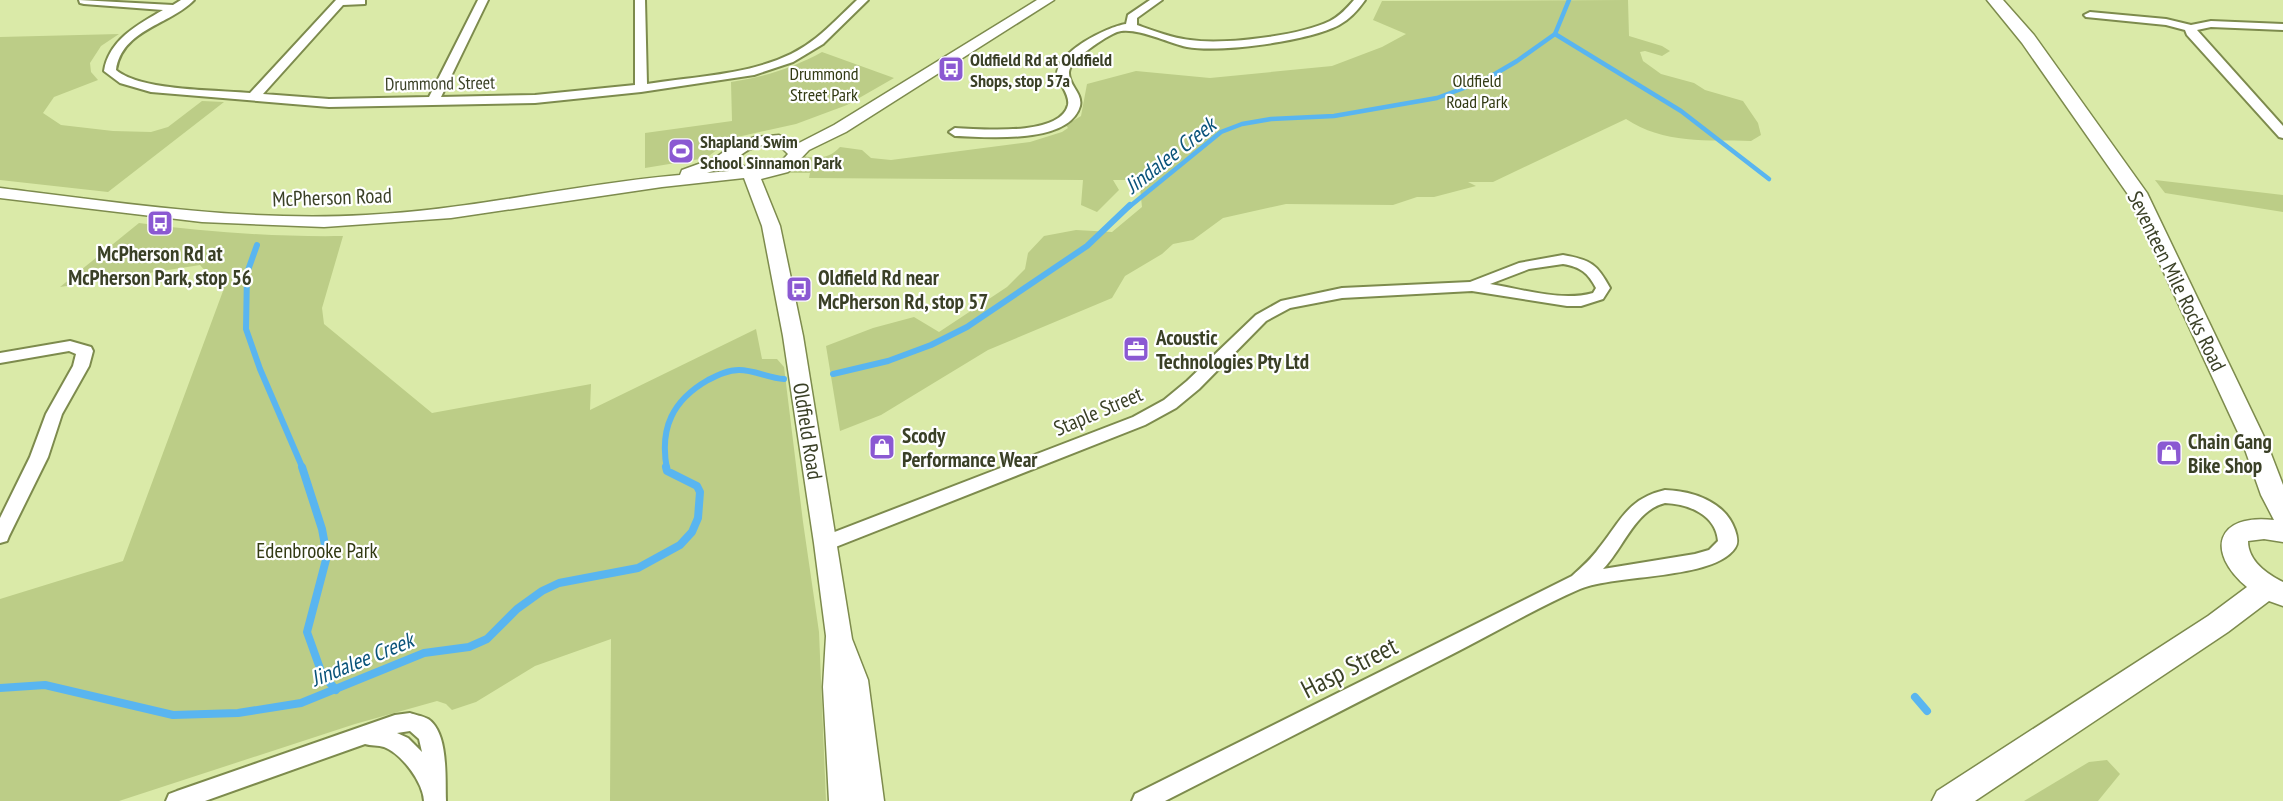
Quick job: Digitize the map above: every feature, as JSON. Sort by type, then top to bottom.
[{"type":"main road","name":"Seventeen Mile Rocks Road","points":[[1999,2],[2028,39],[2137,193],[2254,441],[2283,513]]},
{"type":"main road","points":[[1948,801],[2208,631],[2275,591],[2239,562],[2233,549],[2234,540],[2240,532],[2252,528],[2283,532]]},
{"type":"street","points":[[84,0],[176,8]]},
{"type":"street","name":"Drummond Street","points":[[189,0],[130,36],[117,48],[109,60],[110,71],[119,80],[151,88],[329,103],[535,99],[641,88],[750,72],[789,60],[819,42],[863,0]]},
{"type":"street","points":[[433,102],[483,0]]},
{"type":"street","points":[[640,0],[641,88]]},
{"type":"street","points":[[664,182],[771,172],[788,164],[803,146],[838,130],[860,114],[1047,0]]},
{"type":"street","points":[[1131,27],[1132,17],[1157,0]]},
{"type":"street","points":[[956,132],[1026,133],[1061,122],[1074,106],[1073,93],[1064,80],[1064,70],[1069,60],[1112,31],[1131,27],[1191,44],[1209,45],[1288,36],[1334,23],[1348,14],[1360,0]]},
{"type":"street","points":[[254,96],[341,1],[361,2]]},
{"type":"street","points":[[2090,15],[2166,22],[2191,28],[2211,24],[2283,27]]},
{"type":"street","points":[[2191,28],[2191,33],[2283,134]]},
{"type":"street","points":[[664,182],[731,156],[742,146],[802,133],[860,114]]},
{"type":"street","points":[[769,140],[787,143],[795,153]]},
{"type":"street","name":"Oldfield Road","points":[[731,156],[732,166],[747,173],[758,189],[771,226],[793,336],[839,636],[836,687],[843,801]]},
{"type":"street","name":"Oldfield Road","points":[[771,172],[771,226]]},
{"type":"street","name":"McPherson Road","points":[[0,193],[212,218],[267,222],[325,222],[419,217],[664,182]]},
{"type":"street","name":"Staple Street","points":[[826,543],[1139,421],[1170,404],[1193,385],[1261,318],[1287,304],[1342,293],[1472,286],[1567,302],[1598,296],[1603,288],[1600,277],[1590,268],[1562,258],[1547,259],[1472,286]]},
{"type":"street","points":[[0,358],[70,346],[85,351],[81,366],[54,414],[39,457],[0,536]]},
{"type":"street","name":"Hasp Street","points":[[1143,801],[1579,581],[1695,561],[1715,555],[1728,544],[1727,530],[1717,516],[1694,500],[1670,496],[1651,498],[1638,509],[1604,557],[1579,581]]},
{"type":"street","name":"Oldfield Road","points":[[839,636],[855,680],[870,801]]},
{"type":"street","points":[[177,801],[399,722],[413,721],[422,724],[427,729],[431,743],[435,800]]},
{"type":"street","points":[[352,739],[378,736],[398,742],[417,763],[430,785],[435,800]]},
{"type":"green space","name":"Oldfield Road Park","points":[[1628,0],[1629,36],[1662,46],[1670,51],[1662,56],[1645,51],[1640,52],[1643,61],[1661,74],[1743,101],[1758,123],[1761,135],[1751,141],[1686,139],[1655,133],[1626,119],[1493,182],[1468,182],[1476,186],[1434,197],[1417,197],[1393,205],[1286,204],[1223,218],[1193,240],[1173,244],[1162,254],[1125,276],[1112,298],[988,350],[881,415],[840,431],[826,346],[873,328],[914,317],[939,332],[1007,287],[1025,269],[1028,253],[1044,236],[1076,230],[1112,232],[1142,207],[1140,188],[1145,180],[1113,180],[1119,190],[1097,212],[1081,205],[1083,180],[809,178],[810,173],[783,173],[797,155],[825,156],[840,147],[862,150],[871,158],[891,160],[1030,142],[1062,132],[1068,128],[1066,125],[1081,116],[1087,84],[1136,71],[1210,78],[1332,66],[1382,47],[1406,34],[1373,20],[1382,1]]},
{"type":"green space","points":[[119,34],[101,46],[90,63],[91,72],[98,80],[54,97],[43,113],[61,125],[113,131],[151,132],[168,127],[202,101],[224,102],[108,192],[0,180],[0,37]]},
{"type":"green space","name":"Drummond Street Park","points":[[822,52],[894,78],[847,105],[796,124],[733,138],[706,158],[645,168],[645,133],[732,121],[731,82],[778,71]]},
{"type":"green space","points":[[2155,180],[2283,195],[2283,212],[2165,193]]},
{"type":"green space","name":"Edenbrooke Park","points":[[139,223],[241,233],[343,236],[322,308],[324,324],[432,413],[591,384],[590,410],[756,329],[762,359],[777,359],[784,367],[819,632],[826,801],[610,801],[611,639],[535,666],[476,702],[452,710],[446,704],[437,701],[355,724],[119,801],[0,801],[0,599],[123,561],[223,291],[200,265],[60,287]]},
{"type":"green space","points":[[2107,760],[2120,774],[2098,801],[2024,801],[2089,762]]},
{"type":"waterway","name":"Jindalee Creek","points":[[1555,34],[1569,0]]},
{"type":"waterway","name":"Jindalee Creek","points":[[1129,207],[1221,132],[1242,124],[1271,119],[1334,116],[1437,98],[1483,81],[1517,61],[1555,34]]},
{"type":"waterway","points":[[1555,34],[1681,111],[1769,179]]},
{"type":"waterway","name":"Jindalee Creek","points":[[833,374],[888,361],[931,345],[967,327],[1087,246],[1130,205]]},
{"type":"waterway","points":[[257,245],[247,273],[246,329],[260,369],[303,469]]},
{"type":"waterway","name":"Jindalee Creek","points":[[667,469],[665,454],[667,428],[678,406],[696,388],[716,376],[735,370],[745,370],[784,379]]},
{"type":"waterway","points":[[302,467],[322,529],[327,556],[307,632],[322,674],[335,689]]},
{"type":"waterway","name":"Jindalee Creek","points":[[335,689],[424,653],[469,647],[487,639],[517,609],[542,591],[559,583],[638,568],[680,545],[692,532],[698,518],[700,492],[697,486],[667,471],[666,467]]},
{"type":"waterway","name":"Jindalee Creek","points":[[0,688],[45,685],[173,715],[238,713],[301,703],[335,689]]},
{"type":"waterway","points":[[1915,697],[1927,711]]},
{"type":"place","name":"Oldfield Rd at Oldfield Shops, stop 57a","points":[[951,69]]},
{"type":"place","name":"Shapland Swim School Sinnamon Park","points":[[681,151]]},
{"type":"place","name":"McPherson Rd at McPherson Park, stop 56","points":[[160,223]]},
{"type":"place","name":"Oldfield Rd near McPherson Rd, stop 57","points":[[799,289]]},
{"type":"place","name":"Acoustic Technologies Pty Ltd","points":[[1136,349]]},
{"type":"place","name":"Scody Performance Wear","points":[[882,447]]},
{"type":"place","name":"Chain Gang Bike Shop","points":[[2169,453]]}]
